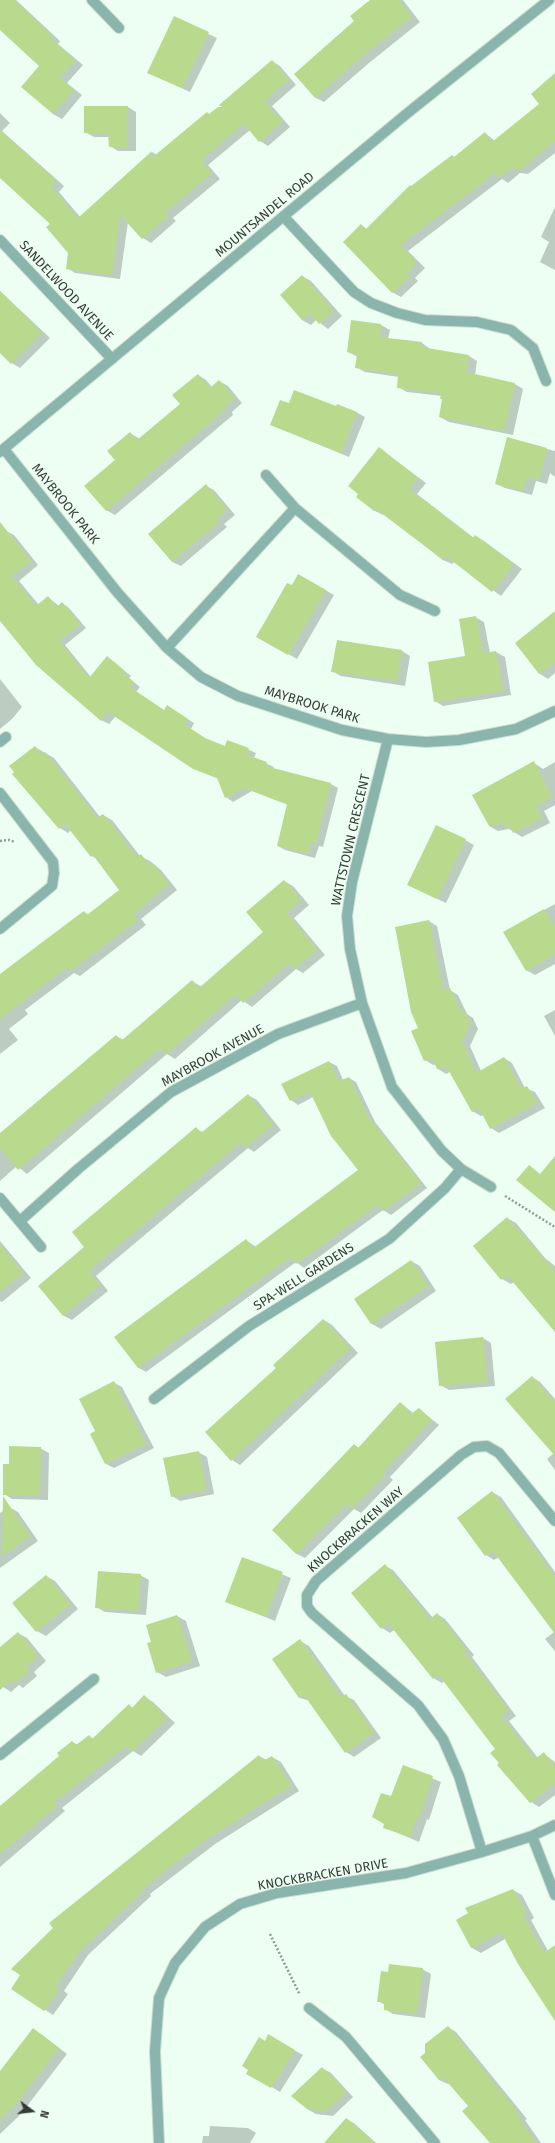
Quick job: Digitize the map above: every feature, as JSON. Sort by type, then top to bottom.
[{"type":"street","points":[[92,0],[119,28]]},
{"type":"street","name":"MOUNTSANDEL ROAD","points":[[2,450],[410,112],[549,0]]},
{"type":"street","points":[[284,216],[354,292],[371,303],[397,313],[425,320],[477,322],[511,330],[533,348],[546,381]]},
{"type":"street","name":"SANDELWOOD AVENUE","points":[[0,240],[112,359]]},
{"type":"street","name":"MAYBROOK PARK","points":[[2,450],[117,592],[167,648],[201,677],[238,696],[342,730],[388,739],[426,742],[459,740],[516,729],[555,712]]},
{"type":"street","points":[[266,475],[296,508],[400,595],[436,611]]},
{"type":"street","points":[[167,648],[296,508]]},
{"type":"street","name":"WATTSTOWN CRESCENT","points":[[388,739],[352,882],[347,916],[350,949],[362,1003],[392,1087],[442,1151],[461,1169],[491,1187]]},
{"type":"street","points":[[0,793],[53,862],[54,873],[52,886],[0,929]]},
{"type":"street","name":"MAYBROOK AVENUE","points":[[20,1221],[78,1169],[171,1092],[278,1034],[362,1003]]},
{"type":"street","name":"SPA-WELL GARDENS","points":[[154,1399],[249,1326],[389,1239],[445,1188],[461,1169]]},
{"type":"street","points":[[0,1198],[41,1247]]},
{"type":"street","name":"KNOCKBRACKEN WAY","points":[[482,1852],[459,1776],[443,1739],[418,1705],[312,1613],[307,1606],[307,1595],[316,1581],[461,1456],[474,1447],[487,1446],[499,1453],[555,1520]]},
{"type":"street","points":[[0,1755],[94,1679]]},
{"type":"street","name":"KNOCKBRACKEN DRIVE","points":[[159,2143],[155,2051],[159,1998],[175,1963],[205,1927],[240,1904],[277,1893],[406,1873],[482,1852],[532,1836],[555,1826]]},
{"type":"street","points":[[532,1836],[555,1895]]},
{"type":"street","points":[[306,2005],[346,2038],[435,2143]]},
{"type":"path","points":[[0,841],[9,840],[17,842]]},
{"type":"path","points":[[491,1187],[555,1227]]},
{"type":"path","points":[[270,1934],[306,2005]]},
{"type":"building","points":[[0,0],[14,0],[52,36],[50,38],[75,60],[60,78],[74,90],[53,114],[21,87],[39,66],[0,30]]},
{"type":"building","points":[[370,0],[399,0],[412,17],[360,58],[315,98],[294,74],[354,21],[350,16]]},
{"type":"building","points":[[174,16],[209,32],[182,88],[147,73]]},
{"type":"building","points":[[272,60],[289,80],[264,101],[282,122],[259,142],[244,124],[201,160],[212,173],[165,213],[168,216],[142,239],[120,215],[112,275],[66,269],[68,253],[46,227],[50,224],[0,178],[0,130],[56,181],[51,187],[78,218],[152,151],[148,161],[207,112],[209,114],[218,107],[222,107],[219,105]]},
{"type":"building","points":[[555,73],[555,141],[520,170],[511,168],[499,178],[495,173],[400,245],[417,262],[407,273],[410,276],[392,293],[343,242],[361,224],[366,229],[410,185],[411,186],[452,155],[454,157],[485,132],[492,142],[539,104],[531,94]]},
{"type":"building","points":[[84,106],[128,106],[128,147],[109,147],[108,133],[84,133]]},
{"type":"building","points":[[302,275],[334,311],[319,324],[310,314],[302,320],[280,295]]},
{"type":"building","points":[[0,291],[42,333],[11,364],[0,353]]},
{"type":"building","points":[[351,320],[381,324],[380,337],[422,342],[421,347],[469,355],[466,372],[515,383],[504,431],[439,417],[442,399],[440,399],[441,393],[397,388],[398,374],[355,368],[357,354],[347,352]]},
{"type":"building","points":[[198,374],[210,388],[219,380],[235,398],[224,407],[226,409],[106,511],[84,486],[115,460],[107,451],[130,432],[137,440],[180,404],[172,395]]},
{"type":"building","points":[[294,390],[336,406],[337,404],[357,412],[341,453],[270,425],[280,400],[289,403]]},
{"type":"building","points":[[507,437],[547,448],[539,480],[527,477],[523,491],[495,484]]},
{"type":"building","points":[[379,447],[418,478],[409,489],[473,538],[475,535],[514,564],[492,592],[446,556],[443,560],[376,509],[374,511],[356,497],[358,494],[348,486]]},
{"type":"building","points":[[206,484],[227,510],[216,519],[219,522],[172,562],[148,534]]},
{"type":"building","points":[[0,522],[31,561],[12,576],[36,606],[48,596],[57,607],[62,602],[80,624],[59,641],[89,678],[107,656],[125,671],[123,673],[134,682],[130,687],[164,710],[167,705],[188,719],[184,724],[205,738],[225,746],[227,740],[249,748],[247,755],[267,762],[265,766],[331,783],[316,843],[311,842],[308,854],[277,846],[287,804],[244,788],[225,798],[217,778],[193,769],[108,712],[101,721],[36,665],[0,621]]},
{"type":"building","points":[[298,574],[326,590],[288,655],[256,637],[287,583],[292,585]]},
{"type":"building","points":[[555,611],[555,662],[539,674],[515,643]]},
{"type":"building","points":[[476,616],[483,653],[496,651],[503,691],[434,702],[428,662],[465,656],[459,619]]},
{"type":"building","points":[[337,640],[402,650],[397,681],[331,672]]},
{"type":"building","points":[[35,746],[42,755],[45,752],[97,818],[103,814],[137,857],[141,854],[150,866],[153,864],[169,884],[134,914],[138,920],[70,971],[67,967],[0,1019],[0,974],[84,911],[87,915],[119,890],[93,855],[91,857],[65,824],[59,829],[12,774],[14,772],[9,766]]},
{"type":"building","points":[[534,761],[552,797],[536,806],[542,818],[513,833],[510,826],[506,828],[503,823],[496,826],[489,826],[472,795]]},
{"type":"building","points":[[436,825],[466,839],[437,899],[407,885]]},
{"type":"building","points":[[284,880],[301,900],[287,913],[317,950],[294,969],[289,963],[243,1003],[236,994],[165,1055],[160,1048],[18,1170],[0,1149],[0,1133],[116,1035],[121,1041],[192,980],[199,988],[263,932],[246,912]]},
{"type":"building","points":[[544,909],[555,927],[555,954],[526,971],[503,932]]},
{"type":"building","points":[[429,920],[443,991],[450,988],[460,1010],[465,1012],[470,1024],[462,1041],[476,1073],[504,1057],[521,1089],[527,1086],[537,1103],[490,1129],[479,1108],[472,1112],[446,1066],[437,1069],[432,1058],[424,1061],[411,1031],[418,1028],[411,1012],[395,927]]},
{"type":"building","points":[[329,1061],[339,1081],[349,1077],[368,1117],[421,1183],[383,1211],[377,1205],[296,1264],[290,1257],[138,1368],[114,1337],[246,1239],[253,1248],[358,1170],[331,1136],[310,1092],[290,1101],[281,1084]]},
{"type":"building","points":[[248,1094],[273,1125],[245,1148],[241,1142],[88,1271],[100,1285],[63,1316],[38,1286],[84,1247],[72,1232],[196,1127],[201,1133]]},
{"type":"building","points":[[555,1156],[555,1212],[516,1180],[529,1165],[540,1174]]},
{"type":"building","points":[[507,1217],[555,1271],[555,1332],[507,1275],[501,1280],[473,1246]]},
{"type":"building","points":[[0,1245],[23,1273],[0,1292]]},
{"type":"building","points":[[411,1260],[428,1286],[371,1324],[354,1299]]},
{"type":"building","points":[[323,1319],[350,1348],[231,1461],[205,1432],[276,1368],[273,1365]]},
{"type":"building","points":[[483,1337],[487,1382],[439,1386],[435,1342]]},
{"type":"building","points":[[532,1376],[555,1403],[555,1456],[505,1399]]},
{"type":"building","points":[[114,1381],[146,1444],[105,1464],[90,1434],[95,1431],[79,1399]]},
{"type":"building","points":[[400,1402],[411,1414],[419,1408],[432,1420],[383,1472],[385,1474],[352,1509],[347,1504],[296,1554],[272,1530],[354,1444],[358,1448]]},
{"type":"building","points":[[9,1446],[41,1447],[40,1495],[3,1495],[3,1464],[9,1464]]},
{"type":"building","points":[[199,1451],[206,1490],[171,1497],[163,1458]]},
{"type":"building","points":[[492,1491],[555,1577],[555,1634],[493,1551],[485,1556],[457,1518]]},
{"type":"building","points":[[3,1496],[30,1536],[2,1556]]},
{"type":"building","points":[[242,1557],[283,1572],[266,1617],[225,1602]]},
{"type":"building","points":[[385,1564],[430,1619],[437,1613],[467,1650],[464,1652],[509,1710],[501,1716],[535,1759],[544,1752],[555,1767],[555,1783],[530,1803],[497,1765],[499,1763],[490,1753],[495,1749],[438,1674],[433,1679],[388,1623],[381,1629],[351,1593]]},
{"type":"building","points":[[98,1571],[141,1574],[138,1611],[95,1608]]},
{"type":"building","points":[[46,1575],[70,1604],[36,1632],[12,1603]]},
{"type":"building","points":[[177,1615],[192,1661],[156,1673],[147,1643],[151,1642],[146,1625]]},
{"type":"building","points":[[18,1632],[38,1656],[26,1667],[29,1671],[14,1684],[11,1680],[0,1690],[0,1647]]},
{"type":"building","points":[[300,1639],[341,1697],[346,1694],[374,1732],[345,1753],[304,1695],[299,1698],[272,1659]]},
{"type":"building","points":[[144,1695],[167,1718],[132,1752],[126,1746],[54,1802],[57,1806],[0,1854],[0,1806],[59,1756],[57,1753],[72,1741],[76,1745],[89,1735],[92,1739],[129,1704],[132,1708]]},
{"type":"building","points":[[259,1755],[263,1761],[272,1756],[291,1786],[206,1839],[142,1889],[143,1891],[80,1951],[56,1985],[60,1988],[44,2011],[11,1989],[20,1975],[11,1969],[53,1928],[49,1923]]},
{"type":"building","points":[[403,1765],[433,1776],[420,1816],[418,1815],[410,1837],[383,1828],[384,1824],[372,1817],[381,1793],[391,1796]]},
{"type":"building","points":[[513,1889],[526,1913],[523,1915],[544,1953],[555,1945],[555,2021],[518,1964],[501,1932],[471,1948],[456,1920],[468,1913],[465,1908]]},
{"type":"building","points":[[389,1964],[423,1968],[417,2014],[384,2010],[384,2002],[377,2002],[381,1971],[388,1972]]},
{"type":"building","points":[[448,2026],[519,2114],[517,2115],[536,2143],[490,2143],[462,2111],[468,2106],[443,2077],[439,2080],[420,2057],[425,2053],[425,2044]]},
{"type":"building","points":[[33,2028],[59,2048],[17,2103],[0,2119],[0,2071]]},
{"type":"building","points":[[268,2034],[295,2050],[271,2088],[246,2074],[248,2070],[242,2066],[259,2037],[265,2041]]},
{"type":"building","points":[[322,2067],[346,2092],[325,2112],[307,2109],[291,2096]]},
{"type":"building","points":[[346,2118],[375,2143],[324,2143]]}]
